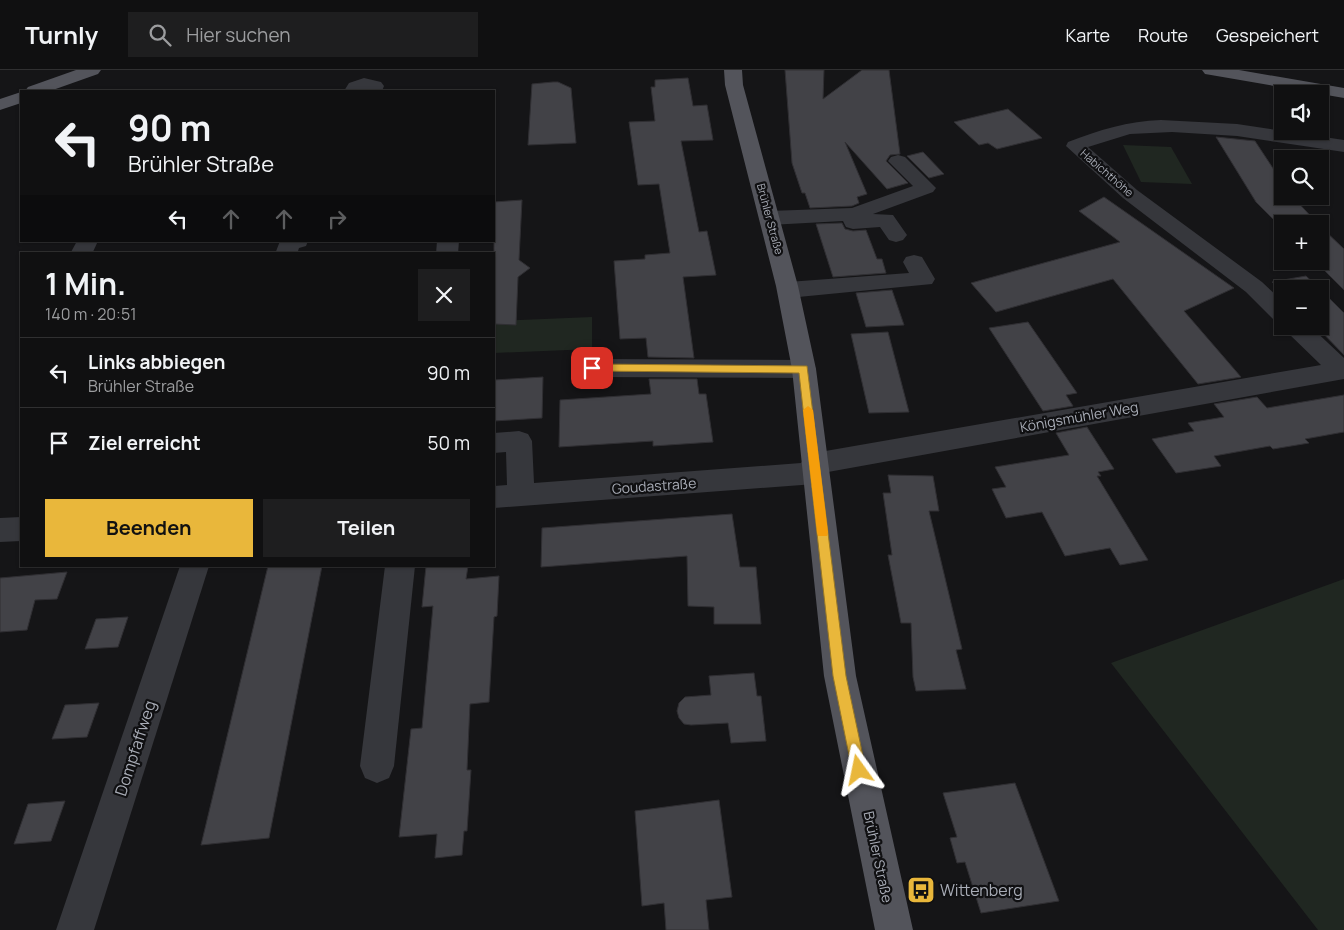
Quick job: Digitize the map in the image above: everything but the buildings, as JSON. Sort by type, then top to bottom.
[{"type":"main road","points":[[41,90],[92,70]]},
{"type":"main road","name":"Brühler Straße","points":[[733,70],[734,85],[788,290],[804,369],[814,468],[840,676],[894,930]]},
{"type":"main road","points":[[1211,70],[1344,93]]},
{"type":"main road","points":[[0,105],[20,96]]},
{"type":"street","name":"Habichthöhe","points":[[1274,306],[1254,287],[1130,194],[1075,146],[1114,131],[1168,126],[1195,126],[1251,131],[1344,146]]},
{"type":"street","points":[[770,223],[854,214],[926,188],[898,161]]},
{"type":"street","points":[[770,223],[886,220],[896,235]]},
{"type":"street","points":[[788,290],[924,279],[914,262]]},
{"type":"street","points":[[1305,335],[1343,370]]},
{"type":"street","points":[[592,368],[804,369]]},
{"type":"street","name":"Königsmühler Weg","points":[[814,468],[1343,370]]},
{"type":"street","points":[[495,442],[519,441],[521,495]]},
{"type":"street","name":"Goudastraße","points":[[495,497],[814,468]]},
{"type":"street","points":[[0,530],[20,528]]},
{"type":"street","name":"Dompfaffweg","points":[[75,930],[195,567]]},
{"type":"street","points":[[377,766],[400,567]]},
{"type":"shaded area","points":[[1123,145],[1171,147],[1192,184],[1141,182]]},
{"type":"shaded area","points":[[592,317],[592,349],[495,353],[495,321]]},
{"type":"shaded area","points":[[1344,579],[1344,930],[1318,930],[1111,663]]},
{"type":"slow traffic","points":[[808,410],[822,532]]},
{"type":"place","name":"Wittenberg","points":[[921,890]]},
{"type":"route","points":[[592,368],[804,369],[840,676],[859,770]]}]
